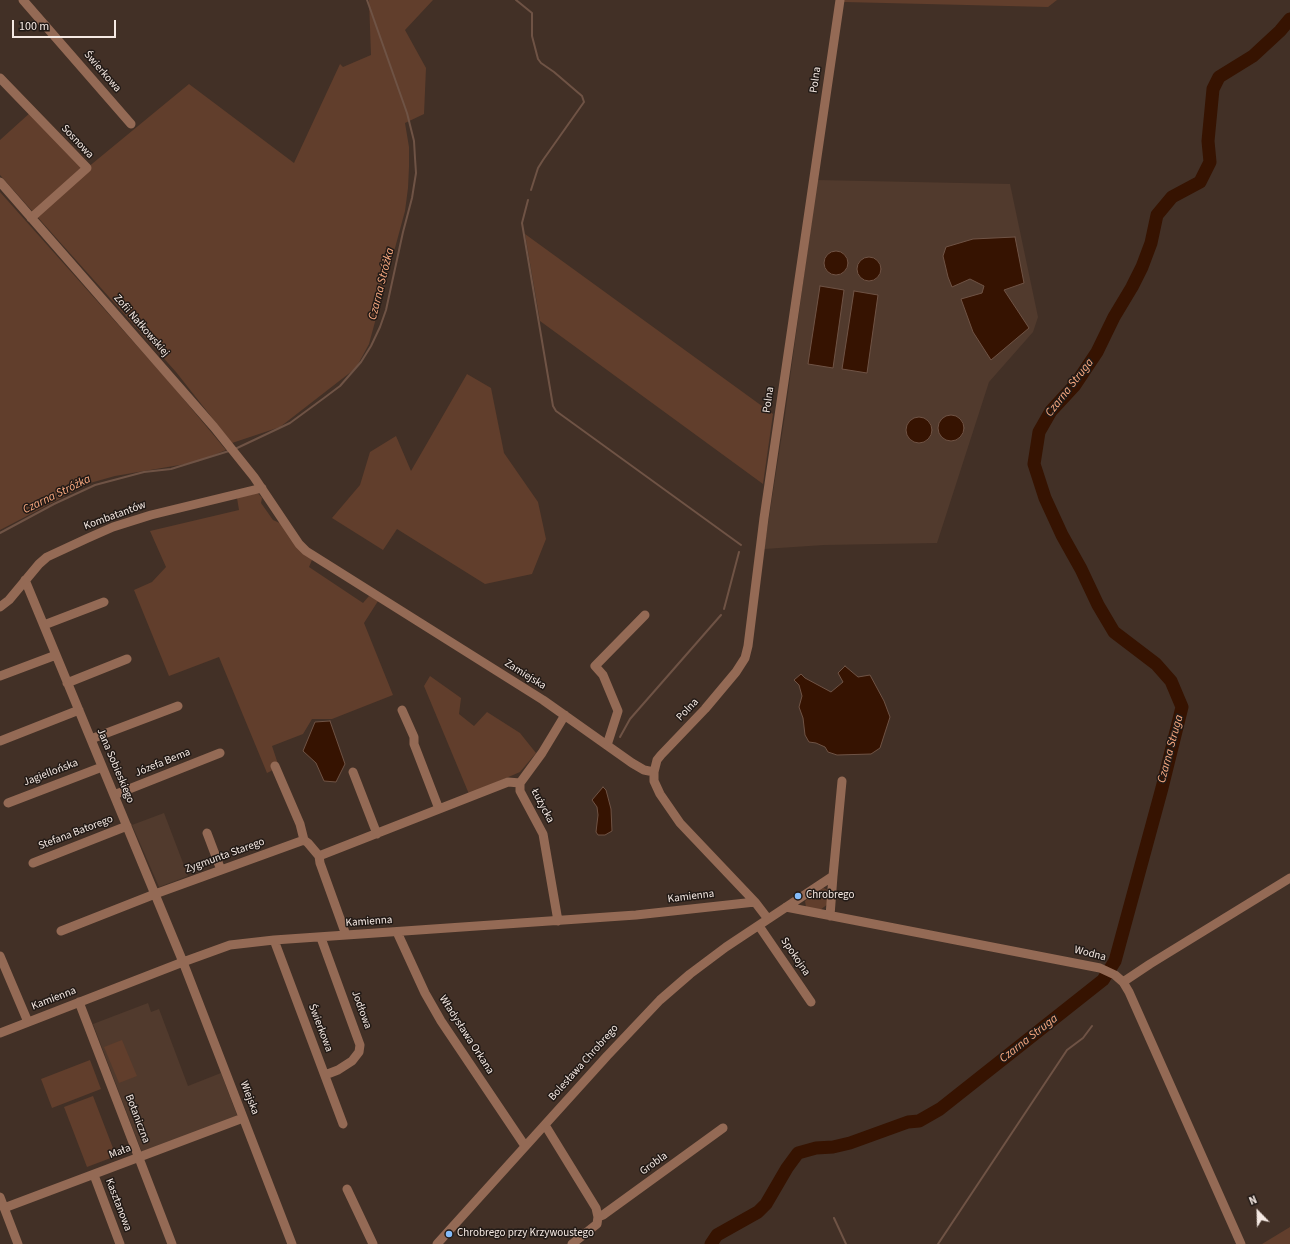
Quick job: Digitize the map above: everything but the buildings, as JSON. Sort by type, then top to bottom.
[{"type":"street","name":"Świerkowa","points":[[23,0],[131,124]]},
{"type":"street","name":"Polna","points":[[654,772],[657,760],[661,755],[705,709],[736,672],[745,658],[748,646],[765,510],[840,0]]},
{"type":"street","name":"Sosnowa","points":[[0,78],[87,168],[31,218]]},
{"type":"street","name":"Zofii Nałkowskiej","points":[[0,182],[209,421],[262,488]]},
{"type":"street","name":"Zamiejska","points":[[262,488],[299,544],[314,558],[565,716],[632,763],[644,770],[654,772]]},
{"type":"street","name":"Kombatantów","points":[[0,607],[9,600],[39,564],[47,558],[113,527],[151,515],[262,488]]},
{"type":"street","name":"Jana Sobieskiego","points":[[25,580],[183,962]]},
{"type":"street","points":[[44,625],[104,602]]},
{"type":"street","points":[[607,745],[618,711],[603,675],[595,666],[645,615]]},
{"type":"street","points":[[0,676],[56,655]]},
{"type":"street","points":[[68,682],[127,659]]},
{"type":"street","points":[[91,739],[178,706]]},
{"type":"street","points":[[0,741],[79,710]]},
{"type":"street","points":[[402,710],[414,737],[414,744],[440,809]]},
{"type":"street","name":"Łużycka","points":[[558,921],[542,834],[520,791],[520,783],[542,753],[565,716]]},
{"type":"street","name":"Józefa Bema","points":[[114,795],[220,753]]},
{"type":"street","points":[[275,766],[300,824],[304,840],[319,856],[320,863],[346,935]]},
{"type":"street","name":"Jagiellońska","points":[[8,803],[102,767]]},
{"type":"street","points":[[353,772],[377,834]]},
{"type":"street","points":[[654,772],[654,781],[657,788],[680,823],[755,902],[768,919],[833,876]]},
{"type":"street","points":[[830,916],[842,781]]},
{"type":"street","points":[[319,856],[508,782],[520,783]]},
{"type":"street","name":"Stefana Batorego","points":[[33,862],[127,826]]},
{"type":"street","points":[[207,833],[221,870]]},
{"type":"street","name":"Zygmunta Starego","points":[[61,931],[155,894],[304,840]]},
{"type":"street","points":[[1123,982],[1290,878]]},
{"type":"street","name":"Kamienna","points":[[0,1033],[230,945],[274,940],[321,938],[636,915],[755,902]]},
{"type":"street","name":"Wodna","points":[[786,907],[1100,968],[1115,975],[1123,982],[1129,992],[1241,1244]]},
{"type":"street","name":"Bolesława Chrobrego","points":[[437,1244],[630,1030],[660,1000],[690,974],[726,947],[768,919]]},
{"type":"street","name":"Spokojna","points":[[759,926],[811,1002]]},
{"type":"street","name":"Władysława Orkana","points":[[397,932],[425,994],[441,1021],[525,1146]]},
{"type":"street","name":"Jodłowa","points":[[321,938],[360,1045],[359,1052],[352,1061],[338,1070],[325,1075]]},
{"type":"street","name":"Świerkowa","points":[[274,940],[343,1124]]},
{"type":"street","points":[[0,956],[28,1022]]},
{"type":"street","name":"Wiejska","points":[[183,962],[292,1244]]},
{"type":"street","name":"Botaniczna","points":[[79,1002],[172,1244]]},
{"type":"street","name":"Mała","points":[[4,1208],[243,1118]]},
{"type":"street","points":[[545,1125],[596,1208],[598,1217]]},
{"type":"street","name":"Grobla","points":[[572,1244],[597,1224],[598,1217],[603,1215],[723,1128]]},
{"type":"street","name":"Kasztanowa","points":[[94,1175],[120,1244]]},
{"type":"street","points":[[347,1189],[373,1244]]},
{"type":"street","points":[[0,1197],[18,1244]]},
{"type":"shaded area","points":[[369,0],[433,0],[405,30],[426,68],[424,114],[405,123],[409,147],[409,167],[405,211],[369,344],[356,368],[280,427],[232,443],[176,372],[0,175],[0,140],[31,112],[87,168],[189,84],[294,163],[340,64],[343,67],[371,55]]},
{"type":"shaded area","points":[[844,0],[1057,0],[1048,7],[844,2]]},
{"type":"shaded area","points":[[817,180],[1010,184],[1038,317],[1033,332],[989,382],[937,543],[824,545],[764,549],[785,415]]},
{"type":"shaded area","points":[[0,192],[171,384],[226,450],[197,462],[115,476],[90,483],[0,530]]},
{"type":"shaded area","points":[[525,234],[773,414],[763,484],[540,321]]},
{"type":"shaded area","points":[[1015,237],[1024,283],[1004,290],[1029,328],[991,360],[973,332],[961,299],[982,293],[984,286],[970,279],[952,287],[943,256],[946,247],[973,239]]},
{"type":"shaded area","points":[[836,251],[844,255],[848,263],[844,271],[836,275],[828,271],[824,263],[828,255]]},
{"type":"shaded area","points":[[869,257],[877,261],[881,269],[877,277],[869,281],[861,277],[857,269],[861,261]]},
{"type":"shaded area","points":[[820,286],[844,290],[833,368],[808,364]]},
{"type":"shaded area","points":[[854,291],[878,295],[867,373],[842,369]]},
{"type":"shaded area","points":[[467,374],[491,388],[504,453],[538,502],[546,539],[532,574],[485,584],[397,529],[383,550],[332,518],[360,485],[370,452],[396,436],[411,471]]},
{"type":"shaded area","points":[[951,415],[960,419],[964,428],[960,437],[951,441],[942,437],[938,428],[942,419]]},
{"type":"shaded area","points":[[919,417],[928,421],[932,430],[928,439],[919,443],[910,439],[906,430],[910,421]]},
{"type":"shaded area","points":[[258,493],[262,498],[261,503],[273,520],[282,524],[300,548],[312,560],[309,567],[363,603],[369,596],[378,601],[364,623],[393,695],[332,719],[312,719],[303,734],[272,746],[279,767],[267,773],[219,657],[169,676],[134,590],[152,582],[166,567],[150,531],[239,510],[237,498]]},
{"type":"shaded area","points":[[845,666],[858,677],[870,675],[884,701],[890,717],[880,748],[871,754],[837,755],[828,752],[825,747],[809,742],[805,735],[803,718],[799,707],[802,696],[799,685],[794,680],[801,674],[805,678],[831,692],[843,682],[838,673]]},
{"type":"shaded area","points":[[430,676],[461,698],[459,714],[474,726],[487,712],[520,733],[536,753],[520,772],[469,794],[424,686]]},
{"type":"shaded area","points":[[330,721],[345,764],[336,782],[324,781],[316,763],[303,751],[315,722]]},
{"type":"shaded area","points":[[603,787],[606,790],[611,809],[612,831],[605,835],[598,835],[596,832],[598,815],[597,807],[592,800]]},
{"type":"shaded area","points":[[164,813],[188,876],[159,887],[132,825]]},
{"type":"shaded area","points":[[823,888],[829,892],[828,904],[820,910],[806,907],[805,901]]},
{"type":"shaded area","points":[[148,1003],[151,1012],[159,1009],[188,1086],[221,1073],[238,1118],[143,1155],[93,1024]]},
{"type":"shaded area","points":[[122,1040],[137,1076],[119,1083],[104,1047]]},
{"type":"shaded area","points":[[90,1060],[101,1089],[52,1108],[41,1079]]},
{"type":"shaded area","points":[[93,1096],[116,1156],[87,1167],[64,1107]]},
{"type":"shaded area","points":[[1290,1227],[1290,1244],[1262,1244]]},
{"type":"waterway","name":"Czarna Stróżka","points":[[235,449],[290,423],[340,386],[361,362],[371,346],[386,310],[412,198],[416,173],[414,141],[407,113],[367,0]]},
{"type":"waterway","points":[[516,0],[532,13],[532,36],[538,59],[582,96],[584,102],[538,168],[531,190]]},
{"type":"waterway","name":"Czarna Struga","points":[[711,1244],[717,1235],[758,1212],[766,1204],[787,1168],[798,1153],[816,1148],[833,1147],[850,1143],[908,1122],[919,1121],[940,1109],[1103,980],[1115,961],[1162,788],[1182,707],[1171,681],[1156,664],[1114,632],[1098,605],[1045,498],[1034,464],[1039,432],[1051,411],[1075,385],[1097,352],[1114,317],[1142,267],[1151,243],[1157,215],[1172,197],[1200,182],[1210,162],[1208,141],[1213,89],[1219,77],[1253,56],[1280,31],[1290,19]]},
{"type":"waterway","points":[[528,200],[522,223],[553,406],[556,411],[741,545]]},
{"type":"waterway","name":"Czarna Stróżka","points":[[0,533],[54,504],[95,485],[144,472],[171,469],[229,451]]},
{"type":"waterway","points":[[724,609],[739,552]]},
{"type":"waterway","points":[[620,737],[630,719],[721,615]]},
{"type":"waterway","points":[[938,1244],[1067,1050],[1083,1038],[1092,1026]]},
{"type":"waterway","points":[[834,1218],[846,1244]]},
{"type":"place","name":"Chrobrego","points":[[798,896]]},
{"type":"place","name":"Chrobrego przy Krzywoustego","points":[[449,1234]]}]
